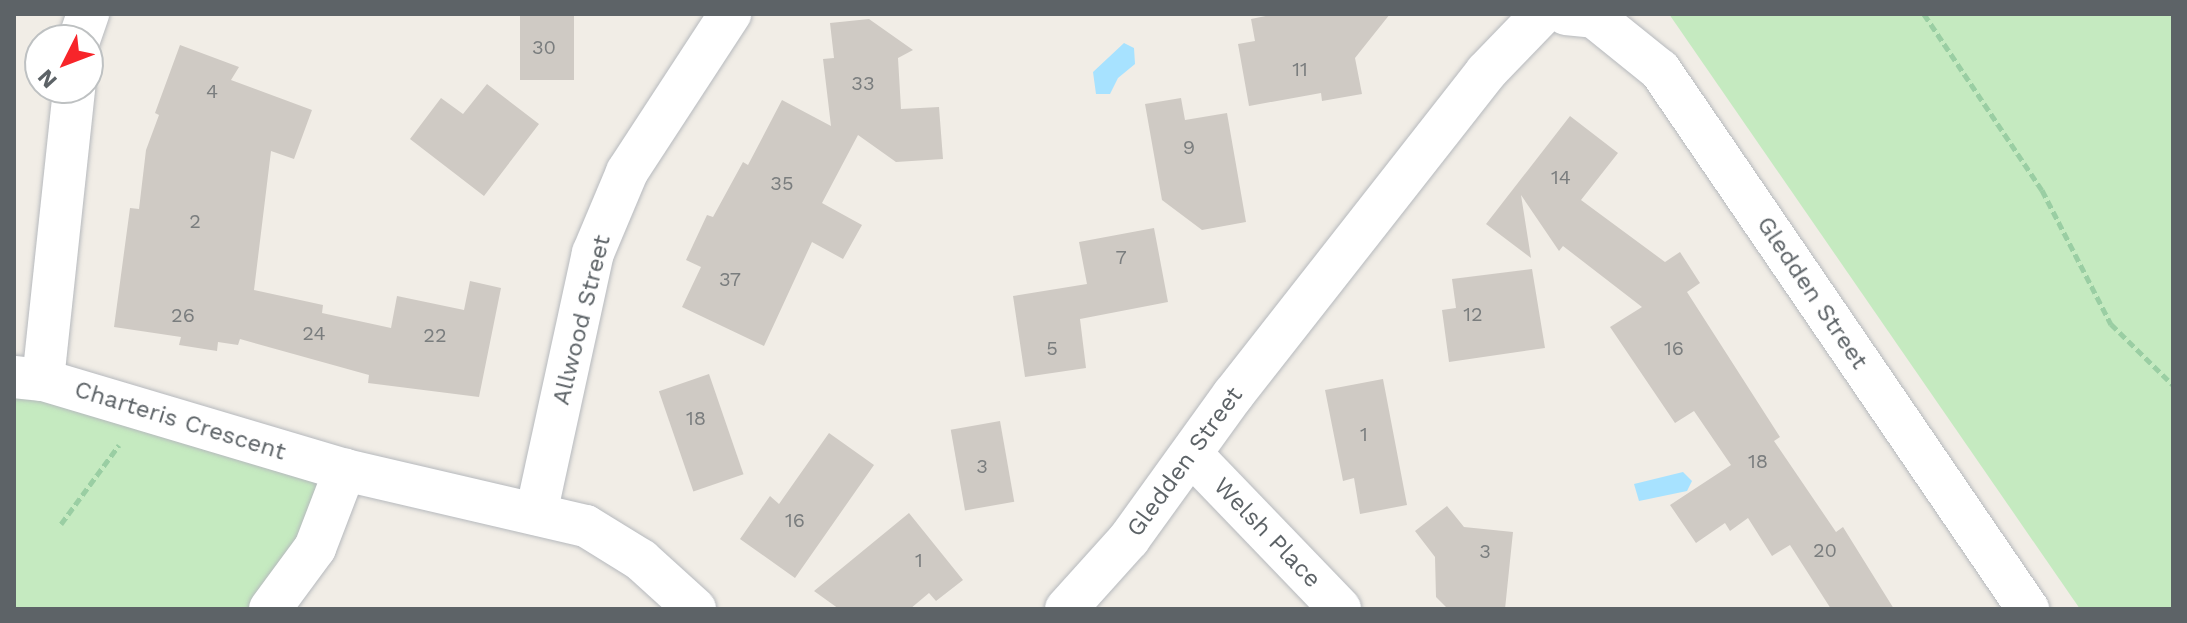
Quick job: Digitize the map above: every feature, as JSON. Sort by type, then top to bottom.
[{"type":"street","name":"Allwood Street","points":[[536,514],[593,253],[627,172],[730,14]]},
{"type":"street","name":"Gledden Street","points":[[1066,609],[1193,456],[1233,395],[1486,72],[1542,14]]},
{"type":"street","name":"Gledden Street","points":[[1566,14],[1594,17],[1660,70],[2028,609]]},
{"type":"street","points":[[28,378],[71,104]]},
{"type":"street","name":"Charteris Crescent","points":[[28,378],[345,470],[586,526],[630,553],[695,609]]},
{"type":"street","name":"Welsh Place","points":[[1193,456],[1340,609]]},
{"type":"street","points":[[270,609],[315,548],[345,470]]},
{"type":"path","points":[[1924,14],[2042,190],[2111,324],[2173,385]]},
{"type":"path","points":[[61,524],[122,439]]},
{"type":"green space","points":[[1669,14],[2173,14],[2173,609],[2080,609]]},
{"type":"green space","points":[[14,377],[345,470],[270,609],[14,609]]},
{"type":"water","points":[[1124,43],[1134,48],[1135,64],[1118,78],[1110,94],[1096,94],[1093,72]]},
{"type":"water","points":[[1683,472],[1692,481],[1687,491],[1639,501],[1634,484]]},
{"type":"building","points":[[520,14],[574,14],[574,80],[520,80]]},
{"type":"building","points":[[1276,14],[1390,14],[1355,58],[1362,94],[1322,101],[1321,93],[1249,106],[1238,44],[1255,41],[1251,19]]},
{"type":"building","points":[[869,19],[913,50],[898,58],[901,109],[939,107],[943,159],[896,162],[858,135],[822,203],[862,225],[843,259],[812,242],[764,346],[682,307],[701,267],[686,260],[707,215],[713,217],[743,162],[748,165],[782,100],[831,126],[823,59],[834,58],[830,23]]},
{"type":"building","points":[[180,45],[239,67],[231,80],[312,110],[294,159],[271,151],[254,290],[323,305],[322,313],[391,328],[397,296],[464,310],[470,281],[501,288],[479,397],[368,383],[369,375],[240,339],[238,345],[218,342],[217,351],[179,345],[181,337],[114,327],[130,208],[139,209],[146,150],[159,115],[155,113]]},
{"type":"building","points":[[487,84],[539,124],[484,196],[410,139],[441,98],[463,114]]},
{"type":"building","points":[[1181,98],[1185,120],[1227,113],[1246,222],[1202,230],[1162,200],[1145,104]]},
{"type":"building","points":[[1570,116],[1618,153],[1581,200],[1665,262],[1680,252],[1700,283],[1687,292],[1780,437],[1774,441],[1836,532],[1843,527],[1894,609],[1831,609],[1790,545],[1772,556],[1748,518],[1730,531],[1725,523],[1696,543],[1670,505],[1731,465],[1694,411],[1675,423],[1610,327],[1642,307],[1563,246],[1559,251],[1521,195],[1531,258],[1486,224]]},
{"type":"building","points":[[1154,228],[1168,302],[1080,319],[1086,368],[1025,377],[1013,296],[1087,284],[1079,242]]},
{"type":"building","points":[[1532,269],[1545,348],[1449,362],[1442,310],[1456,308],[1452,279]]},
{"type":"building","points":[[709,374],[744,474],[693,491],[659,391]]},
{"type":"building","points":[[1383,379],[1407,505],[1360,514],[1354,478],[1343,481],[1325,390]]},
{"type":"building","points":[[1000,421],[1014,502],[965,510],[951,430]]},
{"type":"building","points":[[829,433],[874,465],[795,578],[740,539],[770,496],[779,504]]},
{"type":"building","points":[[1447,506],[1464,527],[1513,532],[1505,609],[1448,609],[1436,597],[1435,557],[1415,531]]},
{"type":"building","points":[[909,513],[963,580],[936,601],[929,593],[910,609],[839,609],[814,591]]}]
